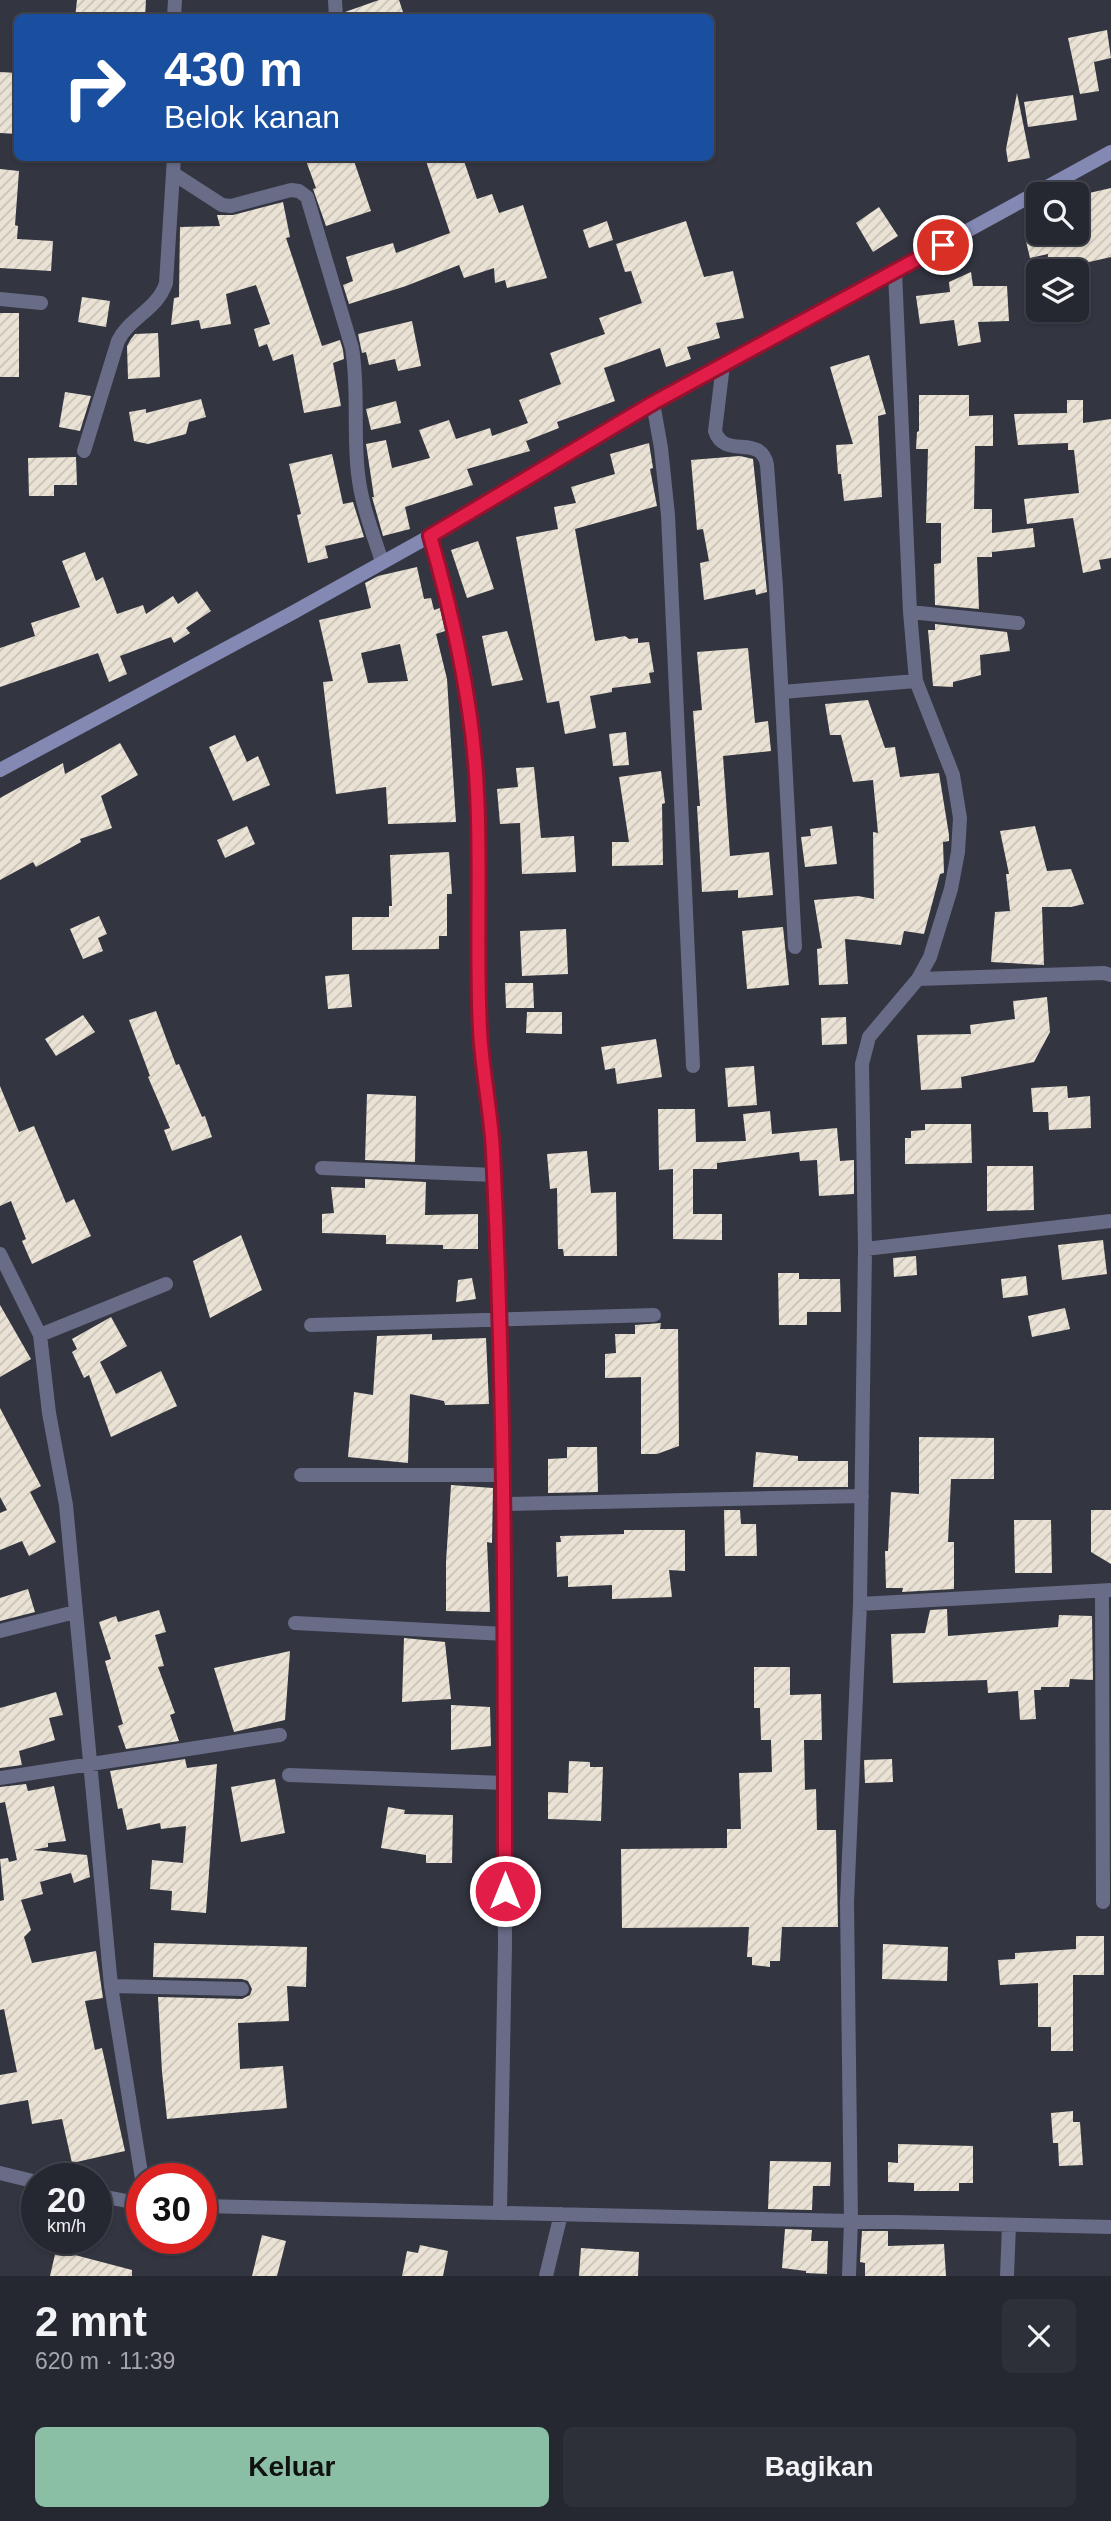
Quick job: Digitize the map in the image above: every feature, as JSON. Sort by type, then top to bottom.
[{"type":"main road","points":[[0,770],[430,536],[653,403],[1111,152]]},
{"type":"street","points":[[84,451],[122,332],[142,316],[163,291],[166,282],[174,161]]},
{"type":"street","points":[[174,174],[222,205],[231,206],[291,190],[299,191],[307,197],[352,348],[356,371],[358,475],[363,502],[382,562]]},
{"type":"street","points":[[849,2276],[851,2221],[847,1902],[862,1496],[866,1249],[862,1064],[869,1037],[918,979],[930,957],[951,889],[958,852],[960,818],[953,775],[916,681],[910,612],[895,272]]},
{"type":"street","points":[[0,299],[41,303]]},
{"type":"street","points":[[723,365],[715,431],[718,440],[723,444],[755,449],[765,458],[767,465],[795,947]]},
{"type":"street","points":[[653,403],[668,515],[693,1066]]},
{"type":"street","points":[[430,536],[465,675],[477,788],[480,1028],[494,1175],[504,1475],[505,1634],[505,1945],[500,2205]]},
{"type":"street","points":[[910,612],[1018,623]]},
{"type":"street","points":[[782,692],[916,681]]},
{"type":"street","points":[[918,979],[1104,973],[1111,975]]},
{"type":"street","points":[[322,1168],[494,1175]]},
{"type":"street","points":[[866,1249],[1111,1222]]},
{"type":"street","points":[[0,1254],[40,1335],[49,1413],[65,1505],[111,1986],[139,2163]]},
{"type":"street","points":[[40,1335],[166,1284]]},
{"type":"street","points":[[311,1325],[654,1315]]},
{"type":"street","points":[[301,1475],[504,1475]]},
{"type":"street","points":[[504,1504],[862,1496]]},
{"type":"street","points":[[860,1604],[1107,1590],[1103,1902]]},
{"type":"street","points":[[0,1631],[75,1612]]},
{"type":"street","points":[[295,1623],[505,1634]]},
{"type":"street","points":[[0,1778],[280,1735]]},
{"type":"street","points":[[289,1775],[505,1783]]},
{"type":"street","points":[[111,1986],[242,1989]]},
{"type":"street","points":[[0,2173],[21,2178]]},
{"type":"street","points":[[217,2206],[500,2205],[561,2214],[1111,2227]]},
{"type":"street","points":[[546,2276],[561,2214]]},
{"type":"street","points":[[1007,2276],[1009,2225]]},
{"type":"building","points":[[77,0],[146,0],[145,14],[75,14]]},
{"type":"building","points":[[379,0],[399,0],[404,14],[345,14]]},
{"type":"building","points":[[1107,30],[1111,58],[1094,62],[1099,91],[1080,94],[1068,38]]},
{"type":"building","points":[[0,72],[14,73],[14,134],[0,133]]},
{"type":"building","points":[[1017,93],[1030,158],[1008,162],[1006,149]]},
{"type":"building","points":[[1073,95],[1077,120],[1028,127],[1024,102]]},
{"type":"building","points":[[306,161],[354,161],[371,211],[326,226],[313,189],[316,188]]},
{"type":"building","points":[[426,161],[464,161],[477,199],[492,194],[499,213],[523,205],[547,278],[507,288],[505,280],[495,283],[494,268],[464,278],[459,265],[349,304],[343,285],[353,281],[346,257],[393,243],[396,253],[450,233]]},
{"type":"building","points":[[0,169],[19,171],[15,225],[18,226],[17,239],[53,241],[51,271],[0,268]]},
{"type":"building","points":[[1111,188],[1111,257],[1089,262],[1089,259],[1048,259],[1048,254],[1030,258],[1027,245],[1089,245],[1089,193]]},
{"type":"building","points":[[283,202],[290,237],[286,238],[322,346],[340,340],[343,350],[344,359],[333,363],[341,406],[304,413],[293,354],[273,361],[267,344],[259,347],[254,329],[270,324],[256,285],[226,294],[231,324],[201,329],[199,320],[171,325],[174,298],[179,297],[180,227],[220,226],[217,215],[233,215]]},
{"type":"building","points":[[879,207],[898,236],[873,252],[856,223]]},
{"type":"building","points":[[607,221],[613,240],[589,248],[583,230]]},
{"type":"building","points":[[686,221],[704,277],[733,271],[744,318],[716,323],[720,338],[687,347],[691,359],[666,367],[660,348],[604,368],[615,401],[557,422],[559,428],[526,441],[530,451],[467,469],[473,485],[405,507],[410,529],[383,536],[372,497],[366,444],[386,440],[392,468],[430,458],[419,430],[449,420],[456,439],[490,428],[492,436],[528,423],[519,400],[561,384],[550,353],[605,334],[599,318],[642,303],[631,271],[625,272],[616,244]]},
{"type":"building","points":[[971,272],[973,286],[1007,286],[1009,321],[978,322],[981,342],[958,346],[954,320],[920,324],[916,296],[950,292],[949,282]]},
{"type":"building","points":[[82,297],[110,301],[106,327],[78,322]]},
{"type":"building","points":[[0,313],[19,313],[19,377],[0,377]]},
{"type":"building","points":[[412,321],[421,366],[398,371],[395,359],[369,365],[366,352],[362,353],[358,334]]},
{"type":"building","points":[[158,333],[160,377],[128,379],[127,346],[131,339],[135,334]]},
{"type":"building","points":[[869,355],[886,414],[878,416],[882,497],[844,501],[841,474],[838,474],[836,445],[853,444],[830,367]]},
{"type":"building","points":[[65,392],[91,396],[80,431],[59,427]]},
{"type":"building","points":[[919,395],[969,395],[969,416],[993,415],[993,446],[975,446],[974,509],[992,509],[992,533],[1033,528],[1035,547],[992,552],[992,557],[977,557],[979,609],[935,605],[934,564],[941,563],[941,523],[926,523],[928,449],[916,449]]},
{"type":"building","points":[[201,399],[206,417],[189,422],[186,434],[148,444],[134,441],[129,412],[146,409],[146,413]]},
{"type":"building","points":[[1067,400],[1083,400],[1083,423],[1111,419],[1111,558],[1099,560],[1101,569],[1083,573],[1073,518],[1027,524],[1024,499],[1079,493],[1074,450],[1068,450],[1068,443],[1018,445],[1014,414],[1067,413]]},
{"type":"building","points":[[396,401],[401,423],[371,430],[366,409]]},
{"type":"building","points":[[649,443],[653,468],[650,469],[657,506],[575,529],[595,641],[625,636],[629,639],[638,638],[638,643],[649,642],[654,672],[649,673],[651,683],[612,688],[612,692],[590,696],[596,728],[565,734],[559,701],[547,703],[516,537],[558,529],[554,507],[576,503],[571,487],[615,474],[610,454]]},
{"type":"building","points":[[332,454],[343,504],[353,502],[364,537],[325,546],[328,558],[308,563],[297,515],[301,514],[289,464]]},
{"type":"building","points":[[740,456],[753,459],[767,592],[756,595],[755,589],[704,600],[700,563],[709,561],[703,529],[697,530],[691,460]]},
{"type":"building","points":[[76,457],[77,485],[54,485],[54,496],[29,496],[28,458]]},
{"type":"building","points":[[478,541],[494,589],[467,598],[451,550]]},
{"type":"building","points":[[85,552],[96,581],[103,577],[117,614],[143,605],[146,614],[173,596],[178,604],[197,591],[211,611],[186,628],[190,633],[174,643],[171,637],[120,656],[127,674],[109,682],[98,653],[0,687],[0,648],[35,636],[31,623],[80,607],[62,561]]},
{"type":"building","points":[[417,567],[424,599],[431,598],[434,610],[440,608],[445,631],[436,634],[447,679],[456,822],[388,824],[386,787],[336,794],[323,682],[333,681],[319,620],[371,608],[365,583],[378,576]],"holes":[[[400,644],[408,681],[368,683],[361,653]]]},
{"type":"building","points":[[935,624],[1007,632],[1010,651],[980,655],[981,675],[953,682],[953,687],[933,686],[928,630],[935,630]]},
{"type":"building","points":[[507,631],[523,680],[492,686],[482,636]]},
{"type":"building","points":[[748,648],[755,723],[768,721],[771,751],[723,756],[730,856],[769,852],[773,895],[738,898],[738,890],[702,892],[697,806],[700,806],[693,711],[702,710],[697,652]]},
{"type":"building","points":[[868,700],[885,748],[895,747],[900,777],[939,773],[949,835],[949,841],[943,842],[944,873],[940,874],[924,934],[904,931],[901,945],[845,939],[848,984],[819,985],[817,949],[822,948],[814,900],[858,896],[874,899],[873,832],[878,833],[873,780],[853,782],[841,735],[830,735],[825,704]]},
{"type":"building","points":[[626,732],[629,765],[613,766],[609,734]]},
{"type":"building","points":[[235,735],[247,762],[258,756],[270,785],[233,801],[209,747]]},
{"type":"building","points":[[120,743],[138,775],[101,796],[112,828],[80,839],[81,842],[36,867],[33,862],[0,880],[0,798],[63,763],[65,774]]},
{"type":"building","points":[[534,767],[541,838],[574,836],[576,872],[522,874],[520,823],[500,824],[497,789],[518,787],[516,768]]},
{"type":"building","points":[[661,771],[665,803],[662,804],[663,865],[612,866],[612,842],[629,842],[619,777]]},
{"type":"building","points":[[247,826],[255,844],[225,858],[217,840]]},
{"type":"building","points":[[832,826],[837,864],[805,867],[801,837],[811,836],[810,829]]},
{"type":"building","points":[[1035,826],[1047,871],[1071,869],[1084,904],[1042,907],[1044,965],[991,962],[995,912],[1010,911],[1006,874],[1009,874],[1000,831]]},
{"type":"building","points":[[449,852],[452,894],[447,894],[447,936],[439,936],[439,949],[352,950],[352,917],[389,917],[389,906],[392,906],[390,855]]},
{"type":"building","points":[[99,916],[107,934],[98,938],[103,951],[83,959],[70,929]]},
{"type":"building","points":[[783,927],[789,985],[747,989],[742,931]]},
{"type":"building","points":[[566,929],[568,974],[522,976],[520,931]]},
{"type":"building","points":[[349,974],[352,1007],[328,1009],[325,976]]},
{"type":"building","points":[[505,983],[533,983],[534,1008],[506,1008]]},
{"type":"building","points":[[1047,997],[1050,1032],[1034,1062],[961,1077],[962,1088],[921,1090],[917,1035],[971,1034],[970,1025],[1015,1019],[1013,1001]]},
{"type":"building","points":[[156,1011],[176,1065],[179,1064],[202,1117],[205,1116],[212,1137],[172,1151],[164,1130],[170,1128],[148,1077],[150,1076],[129,1020]]},
{"type":"building","points":[[527,1012],[562,1012],[562,1034],[526,1033]]},
{"type":"building","points":[[83,1015],[95,1032],[56,1056],[45,1039]]},
{"type":"building","points":[[846,1017],[847,1044],[822,1045],[821,1018]]},
{"type":"building","points":[[656,1039],[662,1077],[617,1084],[615,1068],[605,1070],[601,1047]]},
{"type":"building","points":[[754,1066],[757,1105],[728,1107],[725,1068]]},
{"type":"building","points":[[0,1086],[19,1132],[34,1126],[66,1203],[74,1199],[91,1236],[32,1264],[22,1241],[26,1239],[11,1201],[0,1206]]},
{"type":"building","points":[[1067,1086],[1068,1098],[1090,1096],[1091,1128],[1049,1130],[1048,1112],[1033,1112],[1031,1088]]},
{"type":"building","points":[[367,1094],[416,1096],[415,1162],[365,1160]]},
{"type":"building","points":[[658,1109],[695,1109],[696,1142],[746,1141],[743,1114],[770,1111],[772,1134],[837,1128],[840,1161],[854,1160],[854,1194],[819,1196],[817,1160],[800,1161],[799,1152],[717,1163],[717,1169],[693,1169],[693,1214],[722,1214],[722,1240],[673,1239],[673,1169],[659,1170]]},
{"type":"building","points":[[925,1124],[971,1124],[972,1163],[905,1164],[905,1138],[911,1138],[911,1131],[925,1130]]},
{"type":"building","points":[[587,1151],[591,1193],[616,1192],[617,1256],[564,1256],[563,1249],[558,1249],[557,1188],[550,1189],[547,1154]]},
{"type":"building","points":[[987,1166],[1033,1166],[1034,1210],[987,1211]]},
{"type":"building","points":[[365,1179],[426,1182],[425,1215],[478,1214],[478,1249],[386,1244],[386,1235],[322,1233],[322,1214],[334,1213],[331,1187],[365,1188]]},
{"type":"building","points":[[241,1235],[262,1290],[210,1318],[193,1261]]},
{"type":"building","points":[[1103,1240],[1107,1274],[1062,1280],[1058,1245]]},
{"type":"building","points":[[916,1256],[917,1275],[894,1277],[893,1258]]},
{"type":"building","points":[[778,1273],[799,1273],[799,1279],[840,1279],[841,1312],[807,1312],[807,1325],[779,1325]]},
{"type":"building","points":[[1026,1276],[1028,1295],[1003,1298],[1001,1279]]},
{"type":"building","points":[[472,1278],[476,1299],[456,1302],[458,1280]]},
{"type":"building","points":[[0,1305],[31,1359],[0,1377]]},
{"type":"building","points":[[1065,1308],[1070,1329],[1032,1337],[1028,1316]]},
{"type":"building","points":[[111,1317],[127,1346],[100,1362],[116,1394],[161,1371],[177,1406],[111,1437],[89,1375],[84,1378],[72,1352],[77,1349],[72,1339]]},
{"type":"building","points":[[661,1323],[660,1329],[678,1329],[679,1446],[657,1454],[641,1454],[641,1377],[605,1378],[605,1354],[616,1353],[615,1334],[635,1334],[635,1325]]},
{"type":"building","points":[[432,1334],[432,1340],[486,1338],[489,1404],[445,1405],[444,1401],[410,1394],[408,1463],[348,1457],[354,1392],[373,1395],[377,1336]]},
{"type":"building","points":[[0,1408],[41,1486],[30,1492],[56,1542],[29,1556],[22,1541],[0,1550],[0,1513],[7,1510],[0,1497]]},
{"type":"building","points":[[919,1437],[994,1438],[994,1479],[951,1479],[948,1542],[954,1542],[954,1589],[902,1592],[903,1588],[886,1588],[885,1551],[888,1551],[891,1492],[919,1494]]},
{"type":"building","points":[[567,1447],[597,1447],[598,1492],[548,1493],[548,1459],[567,1458]]},
{"type":"building","points":[[756,1452],[798,1456],[798,1461],[848,1461],[848,1487],[753,1487]]},
{"type":"building","points":[[451,1485],[493,1488],[492,1543],[487,1542],[490,1612],[446,1611]]},
{"type":"building","points":[[724,1510],[740,1510],[741,1524],[756,1524],[757,1556],[725,1556]]},
{"type":"building","points":[[1091,1510],[1111,1510],[1111,1564],[1091,1552]]},
{"type":"building","points":[[1014,1520],[1051,1520],[1052,1573],[1015,1573]]},
{"type":"building","points":[[624,1530],[685,1530],[685,1571],[669,1570],[672,1597],[612,1599],[612,1585],[568,1587],[568,1576],[557,1577],[556,1542],[561,1542],[560,1536],[624,1534]]},
{"type":"building","points":[[28,1589],[35,1612],[0,1621],[0,1598]]},
{"type":"building","points":[[947,1609],[948,1636],[1058,1627],[1059,1615],[1092,1616],[1093,1680],[1070,1679],[1069,1687],[1041,1687],[1041,1690],[1034,1690],[1036,1719],[1020,1720],[1018,1691],[988,1693],[987,1680],[893,1683],[891,1634],[925,1633],[930,1610]]},
{"type":"building","points":[[159,1610],[166,1632],[155,1635],[164,1666],[158,1667],[175,1713],[170,1715],[179,1741],[126,1749],[118,1726],[123,1724],[105,1661],[111,1659],[99,1622],[116,1616],[118,1622]]},
{"type":"building","points":[[404,1638],[445,1642],[451,1699],[402,1702]]},
{"type":"building","points":[[290,1651],[285,1720],[234,1732],[214,1668]]},
{"type":"building","points":[[754,1667],[790,1667],[790,1695],[821,1694],[822,1740],[804,1740],[805,1790],[816,1789],[817,1830],[836,1830],[838,1927],[782,1927],[780,1961],[770,1961],[770,1967],[752,1965],[752,1957],[747,1957],[749,1927],[622,1928],[621,1849],[727,1848],[727,1829],[741,1829],[739,1773],[772,1772],[771,1740],[761,1740],[760,1708],[754,1708]]},
{"type":"building","points":[[56,1692],[63,1715],[49,1718],[55,1740],[19,1751],[22,1765],[0,1768],[0,1708]]},
{"type":"building","points":[[451,1705],[490,1707],[491,1746],[451,1750]]},
{"type":"building","points":[[185,1759],[187,1768],[217,1764],[206,1913],[171,1910],[172,1891],[150,1889],[152,1860],[183,1863],[186,1826],[161,1829],[160,1823],[127,1830],[122,1808],[118,1809],[110,1771]]},
{"type":"building","points":[[892,1759],[893,1782],[865,1783],[864,1760]]},
{"type":"building","points":[[569,1761],[590,1762],[590,1767],[603,1767],[601,1821],[548,1819],[548,1792],[568,1793]]},
{"type":"building","points":[[275,1779],[285,1833],[241,1842],[231,1787]]},
{"type":"building","points":[[26,1784],[28,1791],[54,1786],[66,1841],[48,1843],[48,1847],[33,1850],[87,1855],[90,1877],[74,1883],[71,1873],[40,1882],[43,1894],[21,1900],[31,1930],[24,1937],[32,1963],[96,1951],[103,1998],[85,2001],[95,2050],[102,2048],[125,2151],[72,2163],[62,2119],[32,2124],[28,2100],[0,2105],[0,2075],[17,2072],[4,2009],[0,2010],[0,1901],[4,1900],[0,1859],[8,1858],[9,1862],[17,1860],[5,1802],[0,1803],[0,1787]]},
{"type":"building","points":[[388,1807],[405,1810],[404,1814],[453,1815],[452,1863],[426,1863],[426,1855],[381,1848]]},
{"type":"building","points":[[1076,1936],[1104,1936],[1104,1975],[1073,1975],[1073,2051],[1051,2051],[1051,2027],[1038,2027],[1038,1983],[1000,1985],[998,1960],[1015,1959],[1015,1953],[1076,1949]]},
{"type":"building","points":[[154,1943],[307,1947],[306,1987],[287,1986],[289,2021],[238,2023],[240,2069],[283,2066],[287,2108],[167,2119],[158,1997],[242,1999],[250,1995],[252,1989],[248,1981],[242,1979],[153,1977]]},
{"type":"building","points":[[883,1944],[948,1947],[947,1981],[882,1979]]},
{"type":"building","points":[[1073,2111],[1073,2122],[1080,2122],[1083,2165],[1059,2166],[1058,2143],[1053,2143],[1051,2113]]},
{"type":"building","points":[[898,2144],[973,2146],[973,2183],[959,2183],[959,2191],[914,2191],[914,2183],[888,2182],[888,2162],[898,2163]]},
{"type":"building","points":[[770,2161],[831,2162],[830,2186],[813,2186],[812,2210],[768,2209]]},
{"type":"building","points":[[785,2229],[812,2230],[811,2241],[828,2241],[827,2274],[782,2268]]},
{"type":"building","points":[[862,2231],[888,2231],[888,2246],[944,2244],[946,2276],[865,2276],[865,2263],[860,2262]]},
{"type":"building","points":[[262,2235],[286,2241],[277,2276],[252,2276]]},
{"type":"building","points":[[420,2245],[448,2251],[443,2276],[402,2276],[407,2251],[418,2253]]},
{"type":"building","points":[[581,2248],[639,2252],[638,2276],[579,2276]]},
{"type":"building","points":[[55,2254],[71,2254],[132,2270],[132,2276],[50,2276]]},
{"type":"route","points":[[505,1891],[504,1475],[493,1147],[483,1076],[480,1028],[477,788],[465,675],[430,536],[653,403],[943,245]]}]
